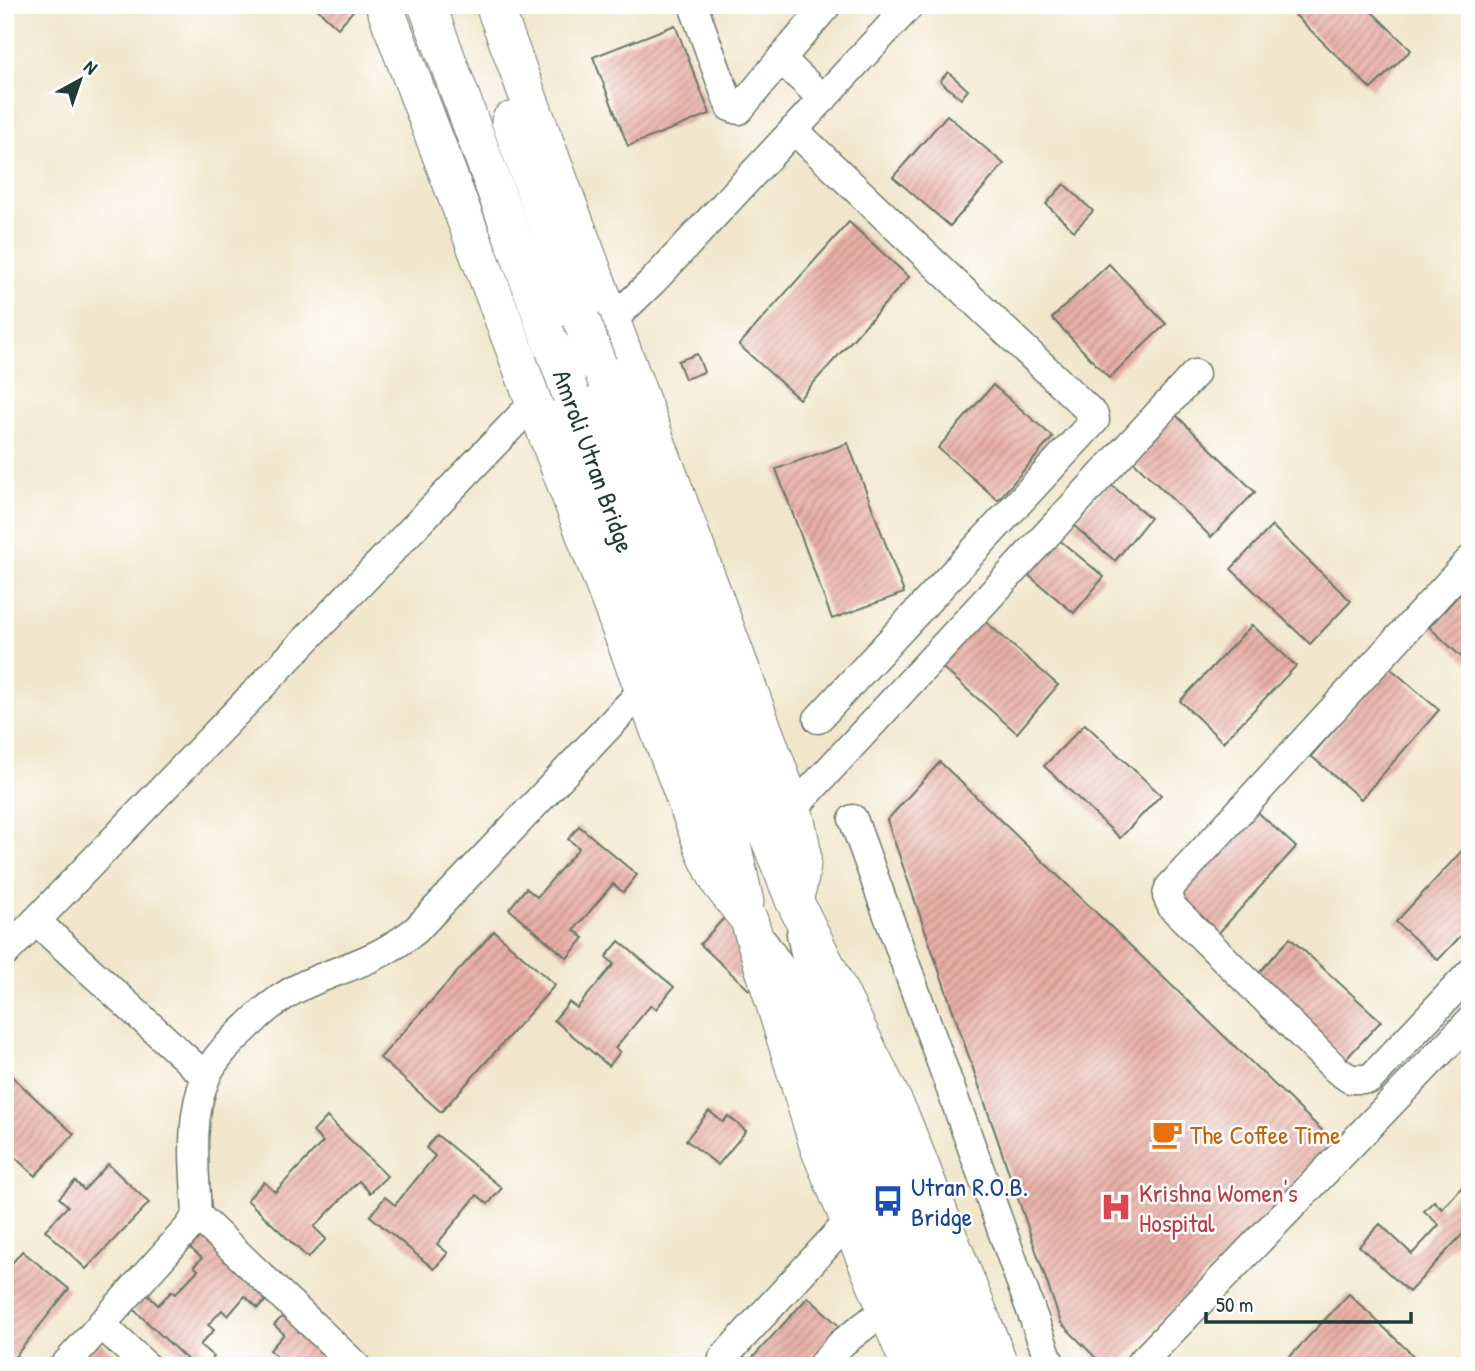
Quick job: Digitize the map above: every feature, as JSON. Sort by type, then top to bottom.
[{"type":"main road","points":[[384,5],[707,857],[720,883],[749,920]]},
{"type":"main road","name":"Amroli Utran Bridge","points":[[427,5],[731,839],[749,920],[819,1148],[909,1366]]},
{"type":"main road","name":"Amroli Utran Bridge","points":[[468,5],[596,320],[598,365],[794,900],[901,1117],[1000,1366]]},
{"type":"main road","points":[[494,5],[596,320],[793,809],[804,870],[794,900]]},
{"type":"street","points":[[693,5],[730,107],[735,110],[739,110],[827,5]]},
{"type":"street","points":[[206,1077],[17,933],[534,404],[596,320],[654,280],[910,5]]},
{"type":"street","points":[[781,59],[823,99]]},
{"type":"street","points":[[794,130],[1094,415],[1095,420],[818,719]]},
{"type":"street","points":[[793,809],[1195,374]]},
{"type":"street","points":[[1470,560],[1169,888],[1167,896],[1172,907],[1337,1070],[1350,1079],[1370,1079],[1470,973]]},
{"type":"street","points":[[64,1366],[197,1215],[194,1129],[206,1077],[229,1044],[261,1013],[304,985],[362,965],[392,949],[416,930],[642,691]]},
{"type":"street","points":[[853,819],[1051,1366]]},
{"type":"street","points":[[794,900],[813,984],[971,1366]]},
{"type":"street","points":[[749,920],[792,984],[847,1139],[941,1366]]},
{"type":"street","points":[[1138,1366],[1470,1021]]},
{"type":"street","points":[[197,1215],[356,1366]]},
{"type":"street","points":[[723,1358],[850,1220]]},
{"type":"street","points":[[821,1366],[842,1343],[886,1309]]},
{"type":"street","points":[[102,1324],[146,1366]]},
{"type":"building","points":[[313,5],[358,5],[338,28]]},
{"type":"building","points":[[1305,5],[1365,5],[1411,50],[1371,89],[1295,15]]},
{"type":"building","points":[[675,25],[710,114],[628,146],[593,57]]},
{"type":"building","points":[[948,72],[968,90],[961,99],[940,81]]},
{"type":"building","points":[[947,115],[1004,164],[950,226],[893,177]]},
{"type":"building","points":[[1064,184],[1093,211],[1074,231],[1046,204]]},
{"type":"building","points":[[849,222],[909,277],[799,399],[739,345]]},
{"type":"building","points":[[1109,264],[1166,324],[1109,378],[1052,318]]},
{"type":"building","points":[[697,354],[704,372],[685,379],[678,361]]},
{"type":"building","points":[[993,385],[1053,437],[998,500],[938,448]]},
{"type":"building","points":[[1176,415],[1255,492],[1211,537],[1132,460]]},
{"type":"building","points":[[848,443],[904,593],[832,619],[776,469]]},
{"type":"building","points":[[1109,483],[1150,518],[1115,561],[1073,525]]},
{"type":"building","points":[[1272,526],[1351,601],[1310,644],[1231,569]]},
{"type":"building","points":[[1057,538],[1104,577],[1074,613],[1027,574]]},
{"type":"building","points":[[1470,583],[1470,665],[1429,627]]},
{"type":"building","points":[[979,616],[1058,685],[1017,733],[937,663]]},
{"type":"building","points":[[1252,625],[1296,666],[1223,742],[1180,701]]},
{"type":"building","points":[[1389,667],[1439,710],[1361,799],[1311,756]]},
{"type":"building","points":[[1085,724],[1161,795],[1120,838],[1044,766]]},
{"type":"building","points":[[940,762],[1334,1142],[1118,1366],[1104,1366],[1061,1323],[887,820]]},
{"type":"building","points":[[1251,806],[1296,847],[1216,936],[1171,895]]},
{"type":"building","points":[[579,826],[637,875],[623,892],[613,884],[574,930],[584,938],[567,958],[509,909],[526,888],[537,897],[579,848],[568,839]]},
{"type":"building","points":[[1470,842],[1470,926],[1438,960],[1396,922]]},
{"type":"building","points":[[725,917],[763,977],[749,990],[700,944]]},
{"type":"building","points":[[494,931],[555,985],[441,1112],[380,1058]]},
{"type":"building","points":[[1290,938],[1381,1021],[1346,1059],[1256,976]]},
{"type":"building","points":[[619,941],[674,987],[656,1009],[651,1005],[615,1048],[620,1052],[609,1066],[554,1020],[569,1002],[577,1008],[614,964],[606,957]]},
{"type":"building","points":[[5,1070],[74,1134],[35,1176],[5,1148]]},
{"type":"building","points":[[709,1111],[723,1122],[728,1116],[746,1131],[718,1165],[686,1140]]},
{"type":"building","points":[[327,1117],[387,1176],[370,1193],[359,1181],[314,1227],[326,1239],[308,1258],[247,1200],[264,1182],[275,1192],[323,1142],[313,1132]]},
{"type":"building","points":[[437,1135],[502,1188],[488,1204],[477,1195],[437,1244],[448,1253],[434,1269],[370,1216],[385,1197],[395,1205],[435,1156],[426,1148]]},
{"type":"building","points":[[108,1164],[149,1203],[86,1269],[45,1230],[68,1206],[59,1198],[75,1181],[84,1190]]},
{"type":"building","points":[[1470,1178],[1470,1226],[1409,1292],[1359,1246],[1380,1224],[1412,1254],[1439,1225],[1424,1211],[1434,1201],[1442,1209]]},
{"type":"building","points":[[204,1232],[272,1294],[258,1308],[245,1296],[228,1316],[222,1310],[208,1325],[214,1330],[200,1345],[214,1357],[206,1366],[194,1366],[133,1309],[147,1294],[158,1305],[172,1291],[175,1294],[198,1270],[194,1266],[202,1258],[190,1248]]},
{"type":"building","points":[[22,1251],[69,1289],[13,1359],[5,1353],[5,1272]]},
{"type":"building","points":[[1349,1294],[1424,1366],[1281,1366]]},
{"type":"building","points":[[808,1297],[839,1326],[803,1366],[745,1366]]},
{"type":"building","points":[[289,1310],[346,1366],[270,1366],[278,1358],[270,1350],[284,1334],[274,1325]]},
{"type":"building","points":[[96,1338],[126,1366],[82,1364]]},
{"type":"place","name":"The Coffee Time","points":[[1167,1134]]},
{"type":"place","name":"Utran R.O.B. Bridge","points":[[888,1201]]},
{"type":"place","name":"Krishna Women's Hospital","points":[[1116,1207]]}]
